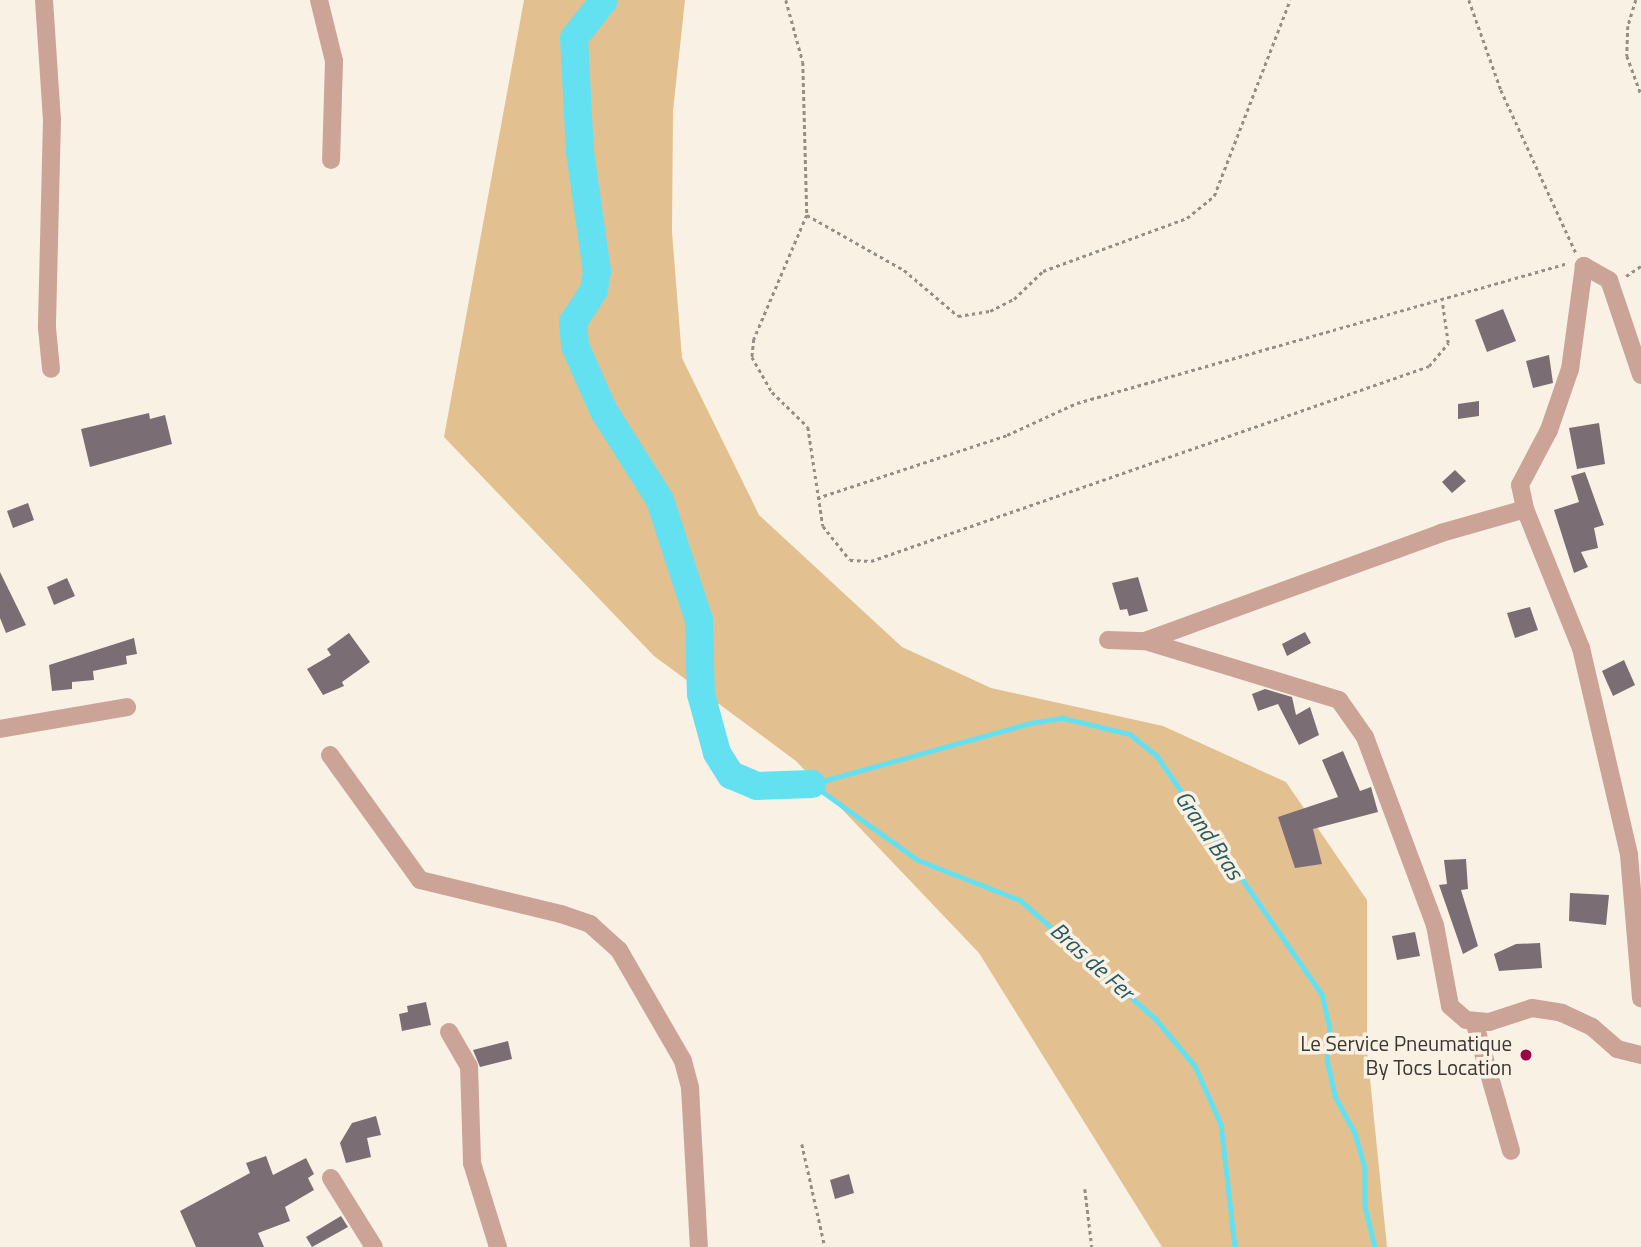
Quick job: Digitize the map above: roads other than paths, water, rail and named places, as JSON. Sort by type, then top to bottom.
[{"type":"street","points":[[44,0],[52,119],[47,328],[51,369]]},
{"type":"street","points":[[319,0],[334,61],[331,160]]},
{"type":"street","points":[[1641,375],[1609,280],[1584,266],[1570,369],[1549,430],[1522,476],[1525,509],[1581,648],[1629,855],[1641,998]]},
{"type":"street","points":[[1145,641],[1441,533],[1525,509]]},
{"type":"street","points":[[1108,640],[1145,641],[1339,700],[1365,737],[1430,913],[1450,1006],[1474,1021],[1511,1151]]},
{"type":"street","points":[[0,729],[127,707]]},
{"type":"street","points":[[330,755],[420,880],[571,918],[590,925],[619,950],[683,1061],[690,1088],[699,1247]]},
{"type":"street","points":[[1474,1021],[1532,1008],[1562,1013],[1592,1027],[1617,1049],[1641,1055]]},
{"type":"street","points":[[449,1032],[469,1066],[472,1163],[498,1247]]},
{"type":"street","points":[[331,1178],[374,1247]]},
{"type":"waterway","points":[[604,0],[574,38],[580,152],[597,271],[594,290],[573,322],[575,346],[604,411],[660,500],[699,620],[701,694],[717,753],[731,775],[757,786],[812,784]]},
{"type":"waterway","name":"Grand Bras","points":[[812,784],[1030,723],[1063,718],[1130,734],[1157,756],[1322,994],[1330,1028],[1327,1060],[1335,1096],[1355,1133],[1365,1168],[1365,1206],[1375,1247]]},
{"type":"waterway","name":"Bras de Fer","points":[[812,784],[918,860],[1020,900],[1155,1018],[1195,1066],[1221,1124],[1235,1247]]},
{"type":"place","name":"Le Service Pneumatique By Tocs Location","points":[[1526,1055]]}]
